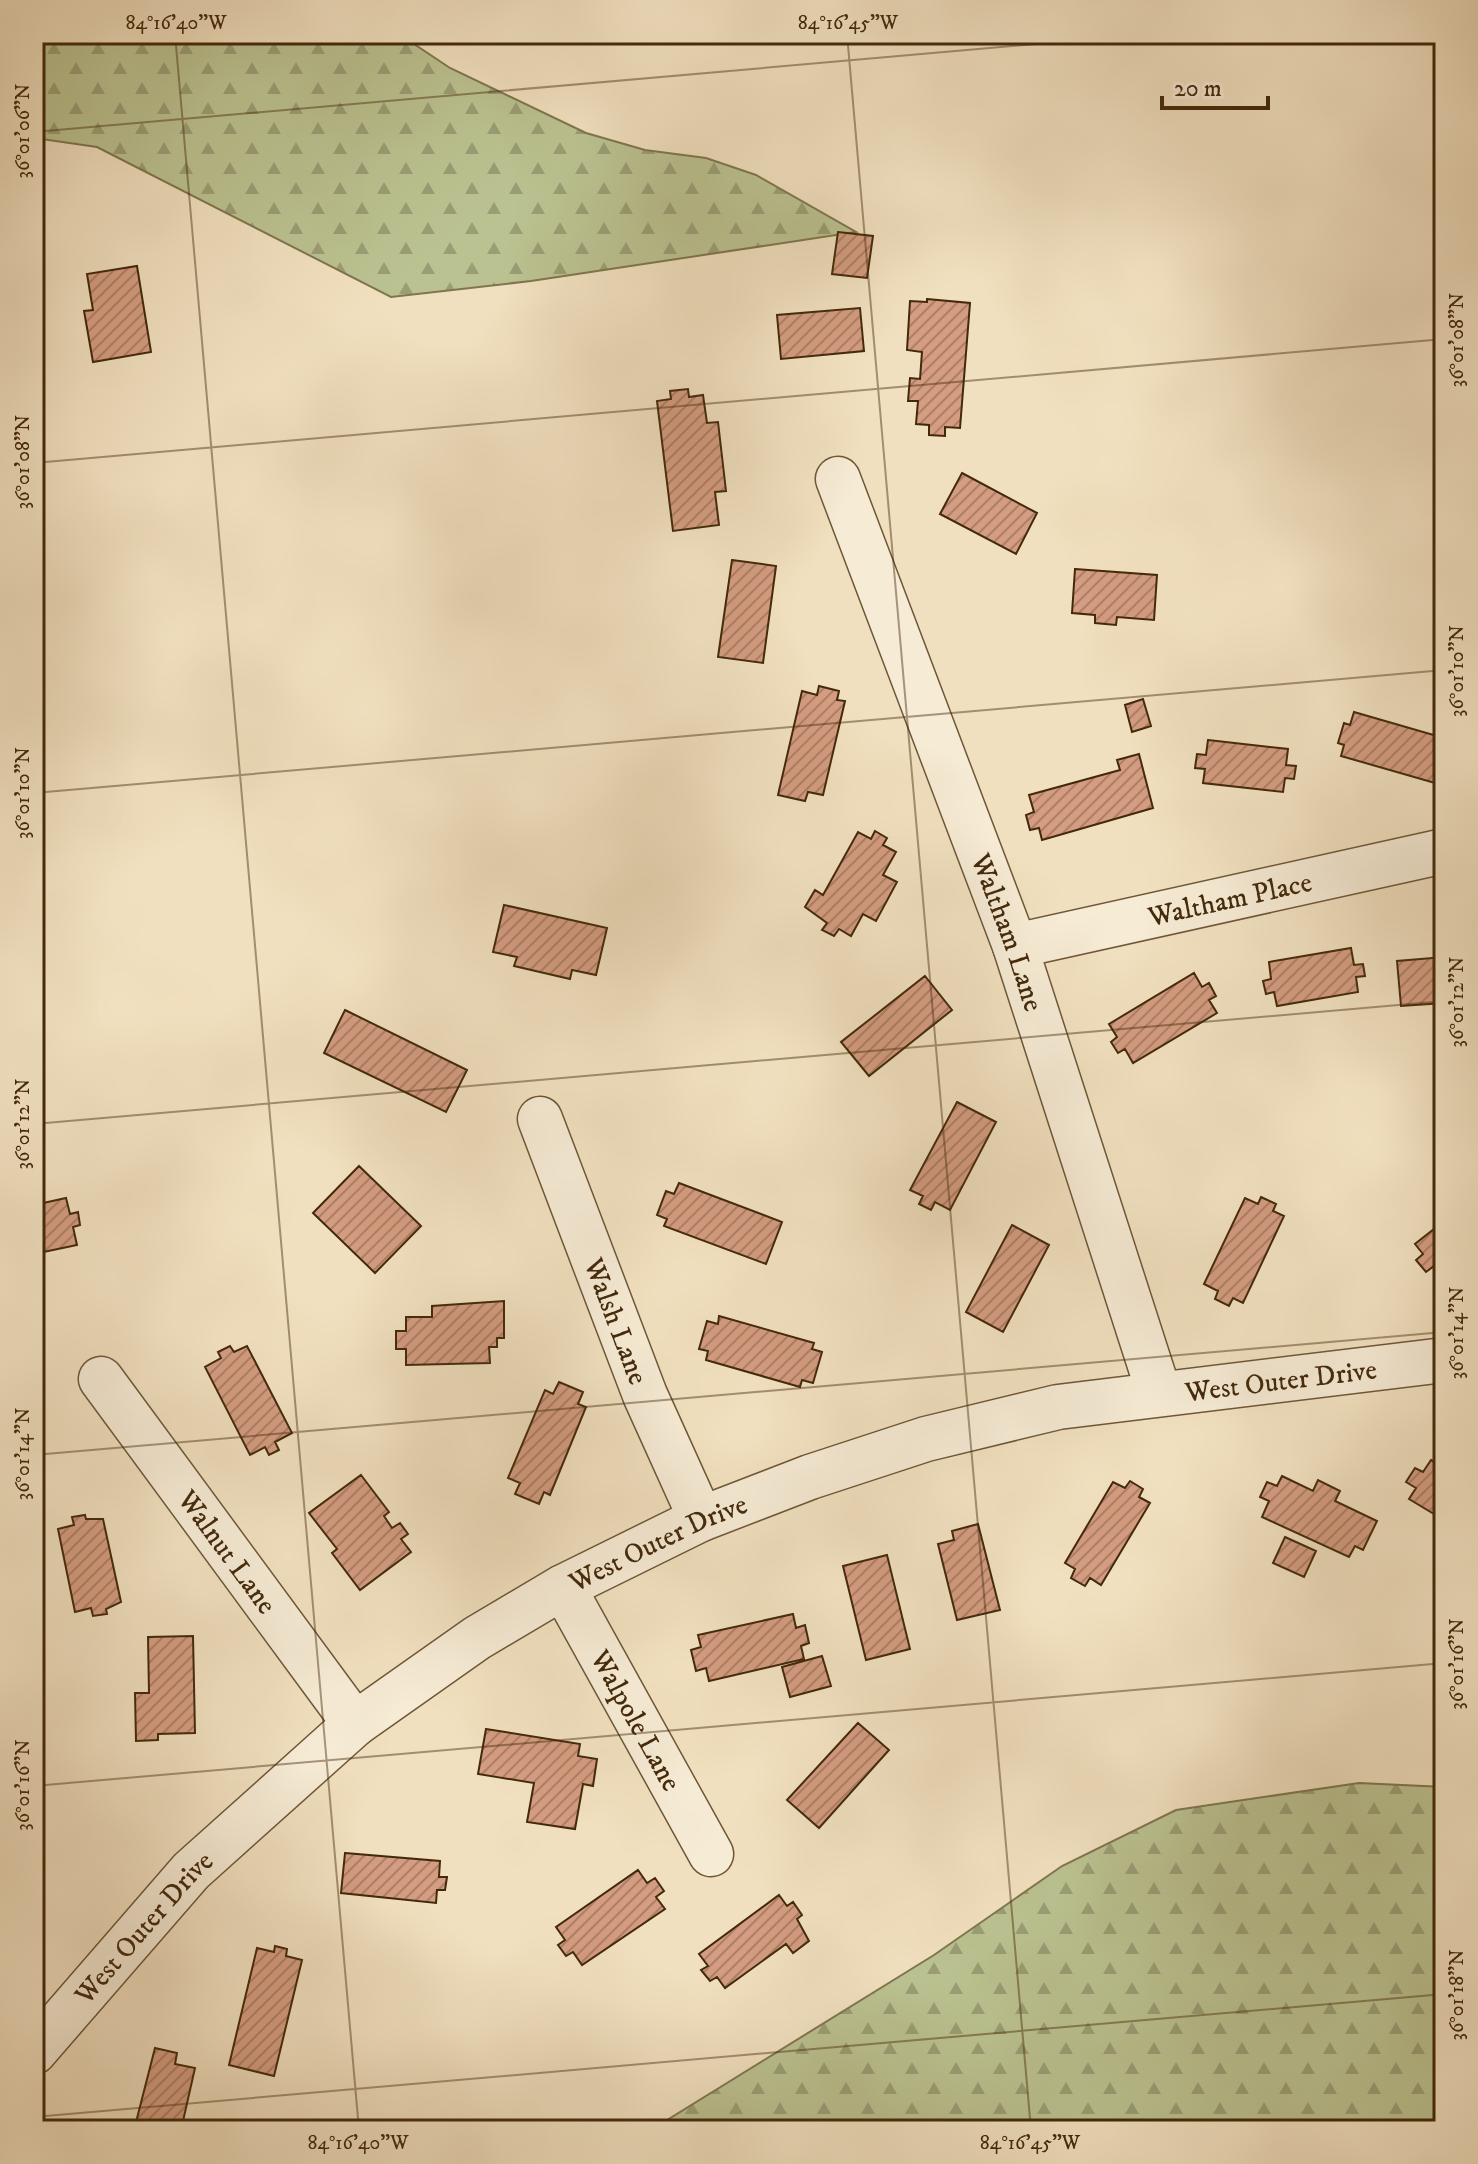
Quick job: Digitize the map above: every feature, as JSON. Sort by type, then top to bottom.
[{"type":"street","name":"Waltham Lane","points":[[838,479],[1015,946],[1159,1393]]},
{"type":"street","name":"Waltham Place","points":[[1015,946],[1444,851]]},
{"type":"street","name":"Walsh Lane","points":[[540,1119],[645,1395],[701,1519]]},
{"type":"street","name":"West Outer Drive","points":[[34,2052],[191,1871],[355,1724],[477,1638],[563,1587],[701,1519],[810,1477],[926,1439],[1058,1407],[1444,1360]]},
{"type":"street","name":"Walnut Lane","points":[[101,1379],[355,1724]]},
{"type":"street","name":"Walpole Lane","points":[[563,1587],[711,1854]]},
{"type":"green space","points":[[34,34],[399,34],[450,68],[586,133],[645,150],[706,158],[756,175],[856,232],[531,281],[391,297],[97,147],[34,138]]},
{"type":"green space","points":[[1359,1783],[1444,1787],[1444,2130],[651,2130],[934,1955],[1062,1866],[1176,1810]]},
{"type":"building","points":[[838,232],[873,236],[867,278],[832,274]]},
{"type":"building","points":[[137,266],[151,352],[93,362],[84,311],[93,310],[87,274]]},
{"type":"building","points":[[927,299],[970,303],[960,428],[945,427],[945,436],[929,435],[929,425],[916,424],[918,401],[908,401],[910,378],[920,379],[922,352],[907,350],[910,301],[927,302]]},
{"type":"building","points":[[860,308],[864,351],[781,359],[777,315]]},
{"type":"building","points":[[688,389],[689,397],[703,395],[707,423],[718,422],[726,491],[715,492],[719,525],[673,531],[657,401],[671,399],[670,391]]},
{"type":"building","points":[[962,473],[1037,513],[1016,554],[940,514]]},
{"type":"building","points":[[732,560],[776,566],[763,663],[718,657]]},
{"type":"building","points":[[1075,569],[1157,575],[1154,620],[1117,617],[1116,625],[1095,623],[1095,615],[1072,613]]},
{"type":"building","points":[[819,686],[839,691],[837,700],[845,701],[823,795],[808,792],[805,801],[778,795],[802,691],[817,695]]},
{"type":"building","points":[[1143,699],[1151,726],[1132,732],[1125,705]]},
{"type":"building","points":[[1354,712],[1444,738],[1444,783],[1341,756],[1344,745],[1338,743],[1344,723],[1350,725]]},
{"type":"building","points":[[1208,740],[1288,749],[1286,765],[1296,766],[1294,779],[1285,778],[1283,792],[1203,783],[1205,769],[1195,768],[1197,754],[1206,755]]},
{"type":"building","points":[[1139,754],[1153,808],[1042,840],[1039,828],[1030,830],[1026,815],[1034,812],[1029,795],[1120,770],[1117,760]]},
{"type":"building","points":[[875,831],[887,838],[883,845],[896,852],[883,875],[897,882],[876,921],[863,914],[851,936],[839,929],[834,936],[822,930],[827,923],[805,907],[815,890],[823,895],[858,832],[871,839]]},
{"type":"building","points":[[504,905],[607,928],[596,975],[572,970],[570,979],[514,966],[517,957],[493,952]]},
{"type":"building","points":[[1351,948],[1354,965],[1363,964],[1365,976],[1356,977],[1358,992],[1277,1006],[1274,992],[1266,994],[1263,981],[1271,979],[1269,962]]},
{"type":"building","points":[[1444,957],[1444,1003],[1401,1006],[1397,961]]},
{"type":"building","points":[[1194,973],[1202,987],[1209,983],[1216,996],[1209,1000],[1217,1013],[1133,1063],[1125,1049],[1118,1053],[1111,1042],[1117,1037],[1109,1024]]},
{"type":"building","points":[[925,976],[952,1010],[869,1076],[841,1042]]},
{"type":"building","points":[[345,1010],[467,1070],[446,1112],[324,1053]]},
{"type":"building","points":[[957,1102],[996,1122],[950,1210],[935,1202],[931,1210],[919,1204],[923,1196],[910,1190]]},
{"type":"building","points":[[359,1166],[421,1226],[375,1273],[313,1213]]},
{"type":"building","points":[[679,1183],[782,1222],[766,1264],[664,1226],[667,1219],[657,1215],[666,1191],[674,1194]]},
{"type":"building","points":[[1261,1197],[1276,1204],[1273,1211],[1284,1216],[1243,1303],[1233,1298],[1229,1306],[1215,1299],[1218,1291],[1204,1284],[1245,1198],[1258,1204]]},
{"type":"building","points":[[66,1198],[70,1214],[78,1212],[80,1225],[73,1227],[77,1245],[34,1254],[34,1205]]},
{"type":"building","points":[[1444,1221],[1443,1278],[1434,1266],[1426,1272],[1416,1260],[1423,1254],[1415,1244]]},
{"type":"building","points":[[1012,1225],[1049,1245],[1003,1332],[966,1312]]},
{"type":"building","points":[[504,1301],[504,1338],[497,1338],[497,1347],[489,1347],[490,1363],[406,1365],[406,1349],[396,1349],[396,1331],[406,1331],[406,1317],[432,1317],[432,1306]]},
{"type":"building","points":[[719,1316],[814,1343],[812,1349],[822,1352],[813,1383],[802,1380],[800,1387],[706,1360],[708,1351],[699,1349],[707,1321],[718,1324]]},
{"type":"building","points":[[230,1346],[234,1352],[247,1346],[292,1433],[275,1442],[279,1450],[269,1455],[265,1447],[250,1455],[205,1367],[221,1358],[218,1352]]},
{"type":"building","points":[[559,1382],[583,1392],[578,1404],[586,1407],[550,1495],[544,1492],[539,1504],[515,1494],[520,1483],[508,1478],[545,1390],[553,1394]]},
{"type":"building","points":[[1431,1460],[1444,1467],[1444,1520],[1409,1499],[1416,1488],[1406,1482],[1415,1468],[1423,1472]]},
{"type":"building","points":[[361,1475],[389,1512],[384,1516],[392,1528],[400,1523],[408,1534],[401,1539],[411,1552],[360,1590],[332,1553],[337,1549],[309,1513]]},
{"type":"building","points":[[1282,1476],[1313,1491],[1318,1480],[1340,1491],[1335,1501],[1377,1521],[1363,1550],[1355,1546],[1349,1557],[1262,1517],[1269,1501],[1260,1497],[1267,1482],[1277,1486]]},
{"type":"building","points":[[1130,1481],[1143,1489],[1139,1497],[1150,1503],[1101,1585],[1090,1578],[1085,1586],[1071,1578],[1075,1569],[1065,1563],[1113,1482],[1125,1488]]},
{"type":"building","points":[[85,1515],[86,1519],[103,1519],[121,1602],[106,1609],[107,1614],[93,1616],[91,1608],[75,1612],[58,1529],[74,1525],[72,1517]]},
{"type":"building","points":[[978,1524],[1000,1610],[957,1620],[938,1544],[954,1540],[952,1531]]},
{"type":"building","points":[[1285,1537],[1316,1551],[1304,1577],[1273,1563]]},
{"type":"building","points":[[887,1555],[910,1649],[866,1660],[843,1566]]},
{"type":"building","points":[[793,1614],[796,1628],[805,1625],[809,1643],[801,1646],[804,1659],[709,1681],[706,1668],[696,1671],[691,1650],[701,1647],[698,1635]]},
{"type":"building","points":[[193,1636],[195,1733],[158,1734],[158,1740],[136,1741],[135,1693],[149,1693],[148,1637]]},
{"type":"building","points":[[822,1656],[831,1686],[790,1697],[782,1667]]},
{"type":"building","points":[[858,1723],[889,1750],[819,1828],[787,1800]]},
{"type":"building","points":[[486,1729],[580,1744],[578,1756],[597,1759],[593,1786],[583,1784],[575,1829],[527,1822],[534,1783],[478,1774]]},
{"type":"building","points":[[345,1853],[440,1861],[439,1877],[447,1877],[445,1890],[437,1890],[436,1903],[341,1893]]},
{"type":"building","points":[[638,1870],[647,1883],[655,1878],[664,1891],[656,1897],[665,1909],[582,1965],[573,1952],[566,1956],[558,1945],[565,1940],[556,1927]]},
{"type":"building","points":[[779,1895],[787,1906],[793,1902],[802,1915],[797,1919],[809,1941],[793,1953],[786,1944],[725,1988],[717,1977],[710,1981],[701,1970],[708,1966],[699,1954]]},
{"type":"building","points":[[275,1946],[287,1949],[286,1956],[302,1960],[274,2076],[229,2065],[257,1948],[274,1952]]},
{"type":"building","points":[[155,2048],[177,2053],[175,2064],[195,2068],[181,2130],[134,2130]]}]
